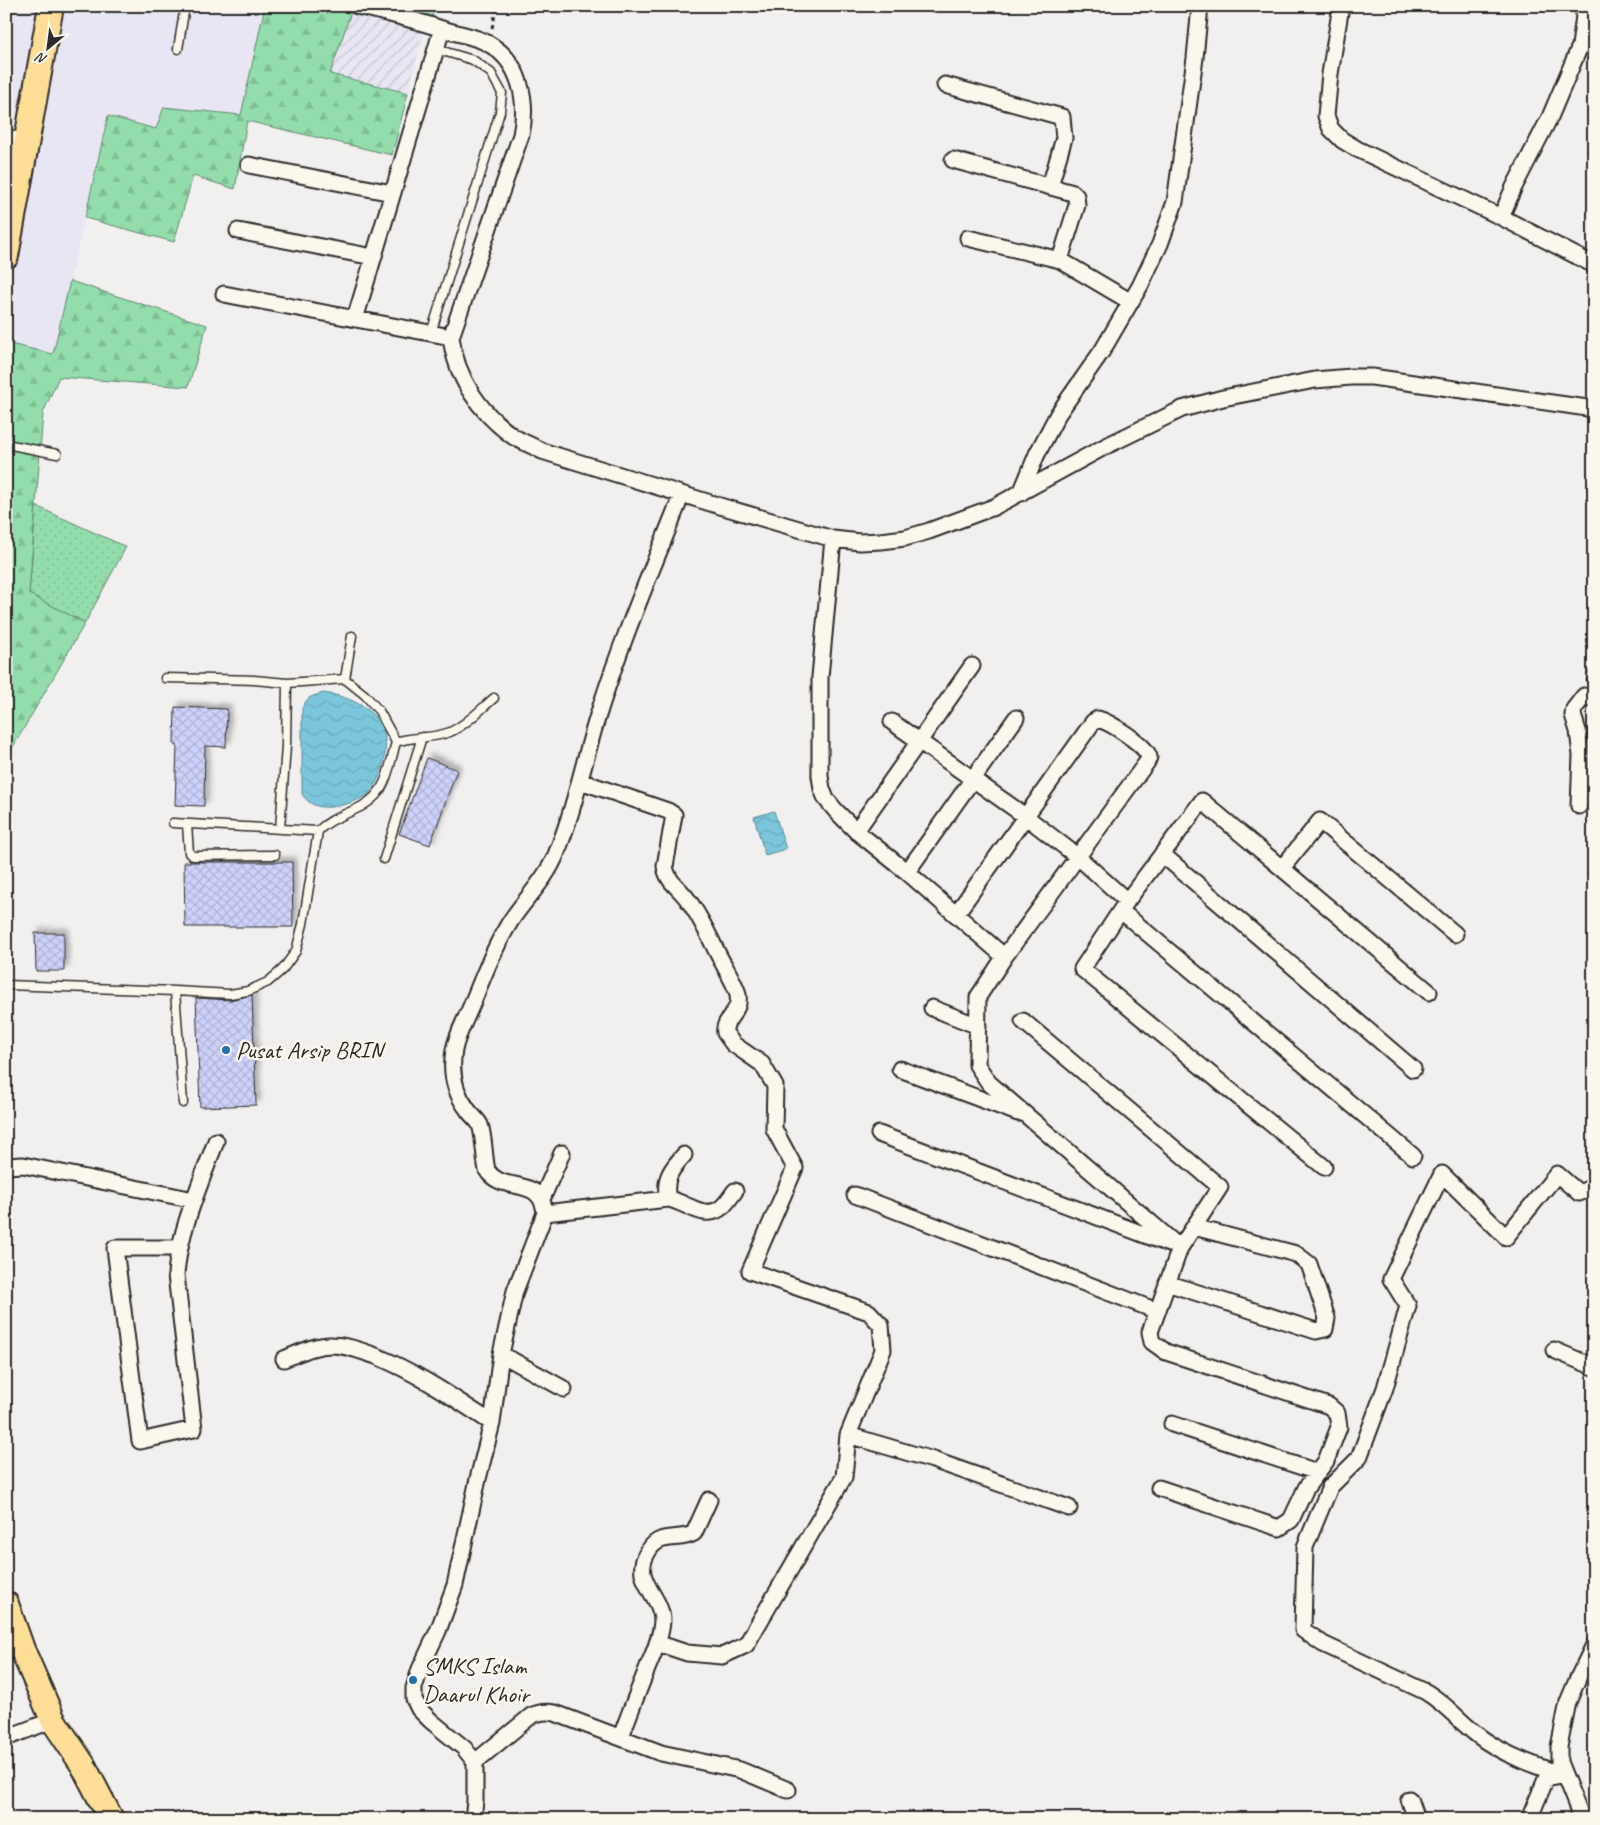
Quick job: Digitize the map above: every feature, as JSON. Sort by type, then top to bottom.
[{"type":"main road","points":[[6,256],[17,139],[51,6]]},
{"type":"main road","points":[[6,1604],[22,1649],[53,1720],[83,1765],[111,1819]]},
{"type":"street","points":[[357,6],[400,16],[488,44],[504,56],[515,72],[524,104],[524,122],[451,337],[456,364],[469,391],[484,411],[515,437],[542,451],[833,539],[860,542],[905,538],[929,531],[994,506],[1106,446],[1182,409],[1223,398],[1315,380],[1372,377],[1594,409]]},
{"type":"street","points":[[1021,493],[1036,454],[1058,414],[1102,351],[1160,244],[1175,202],[1200,6]]},
{"type":"street","points":[[1341,6],[1330,74],[1326,116],[1331,129],[1342,140],[1357,149],[1594,265]]},
{"type":"street","points":[[1501,218],[1514,187],[1550,117],[1580,46],[1586,8],[1579,6]]},
{"type":"street","points":[[354,319],[442,29]]},
{"type":"street","points":[[944,85],[1062,117],[1064,138],[1050,186]]},
{"type":"street","points":[[953,160],[1073,193],[1077,200],[1074,217],[1060,260]]},
{"type":"street","points":[[249,165],[392,193]]},
{"type":"street","points":[[238,231],[373,257]]},
{"type":"street","points":[[968,238],[1060,260],[1130,302]]},
{"type":"street","points":[[224,294],[451,337]]},
{"type":"street","points":[[543,1206],[535,1192],[523,1186],[496,1179],[487,1170],[480,1124],[458,1095],[454,1085],[454,1049],[498,944],[510,921],[547,872],[554,857],[580,781],[600,709],[638,605],[682,494]]},
{"type":"street","points":[[833,539],[820,677],[820,776],[826,799],[856,831],[1005,956]]},
{"type":"street","points":[[856,831],[972,666]]},
{"type":"street","points":[[1579,806],[1581,755],[1578,731],[1573,715],[1574,709],[1589,698]]},
{"type":"street","points":[[907,872],[1016,718]]},
{"type":"street","points":[[956,914],[1093,722],[1098,719],[1108,723],[1144,748],[1149,757],[1147,762],[1005,956],[978,997],[977,1066],[989,1083],[1180,1248]]},
{"type":"street","points":[[892,722],[1025,816],[1078,857],[1124,906],[1413,1156]]},
{"type":"street","points":[[580,781],[668,811],[674,815],[665,866],[666,874],[669,880],[688,899],[738,993],[737,1008],[725,1024],[725,1033],[733,1044],[762,1064],[775,1086],[774,1129],[795,1168],[750,1271],[869,1312],[881,1326],[883,1350],[848,1435],[844,1477],[746,1645],[722,1656],[687,1652],[657,1643]]},
{"type":"street","points":[[1324,1168],[1082,969],[1124,906],[1202,801],[1430,992]]},
{"type":"street","points":[[1282,868],[1320,821],[1454,934]]},
{"type":"street","points":[[1162,854],[1413,1069]]},
{"type":"street","points":[[932,1008],[978,1026]]},
{"type":"street","points":[[1023,1021],[1220,1187],[1180,1248],[1150,1332],[1152,1342],[1166,1352],[1329,1406],[1337,1413],[1339,1427],[1326,1461],[1306,1488],[1291,1520],[1279,1528],[1159,1488]]},
{"type":"street","points":[[900,1069],[1028,1116]]},
{"type":"street","points":[[879,1134],[1180,1248]]},
{"type":"street","points":[[180,1248],[115,1248],[140,1441],[194,1429],[176,1275],[180,1248],[194,1200],[216,1141]]},
{"type":"street","points":[[473,1819],[475,1762],[464,1748],[419,1709],[414,1699],[414,1688],[455,1585],[492,1423],[500,1354],[514,1290],[562,1153]]},
{"type":"street","points":[[668,1198],[666,1190],[667,1180],[672,1168],[684,1155]]},
{"type":"street","points":[[6,1166],[23,1165],[194,1200]]},
{"type":"street","points":[[1564,1775],[1532,1765],[1495,1747],[1477,1735],[1442,1702],[1426,1692],[1323,1644],[1303,1630],[1306,1547],[1330,1487],[1360,1458],[1385,1388],[1408,1306],[1391,1280],[1442,1174],[1506,1236],[1557,1174],[1579,1193],[1593,1185]]},
{"type":"street","points":[[543,1206],[668,1198],[697,1210],[711,1211],[722,1207],[735,1191]]},
{"type":"street","points":[[855,1195],[1158,1311]]},
{"type":"street","points":[[1167,1284],[1316,1331],[1326,1329],[1327,1318],[1310,1264],[1296,1254],[1194,1226]]},
{"type":"street","points":[[284,1359],[318,1346],[343,1346],[357,1349],[416,1374],[492,1423]]},
{"type":"street","points":[[1554,1350],[1594,1367]]},
{"type":"street","points":[[500,1354],[564,1389]]},
{"type":"street","points":[[1172,1424],[1317,1472]]},
{"type":"street","points":[[848,1435],[933,1460],[1069,1508]]},
{"type":"street","points":[[621,1738],[657,1643],[662,1620],[644,1578],[642,1568],[644,1558],[650,1548],[659,1541],[670,1537],[689,1536],[694,1533],[709,1500]]},
{"type":"street","points":[[1582,1819],[1559,1762],[1562,1726],[1571,1694],[1594,1646]]},
{"type":"street","points":[[475,1762],[538,1712],[555,1713],[662,1753],[740,1770],[788,1790]]},
{"type":"street","points":[[6,1738],[53,1720]]},
{"type":"street","points":[[1529,1819],[1546,1779],[1564,1775]]},
{"type":"street","points":[[1410,1799],[1416,1819]]},
{"type":"lane","points":[[178,49],[185,6]]},
{"type":"lane","points":[[431,333],[500,112],[502,93],[491,73],[473,60],[436,49]]},
{"type":"lane","points":[[6,444],[57,454]]},
{"type":"lane","points":[[345,679],[352,636]]},
{"type":"lane","points":[[6,984],[176,990],[230,994],[248,991],[268,982],[283,969],[296,952],[318,831],[325,824],[366,806],[378,795],[384,785],[396,742],[379,711],[366,695],[345,679],[287,683],[254,680],[165,678]]},
{"type":"lane","points":[[280,829],[286,746],[287,683]]},
{"type":"lane","points":[[396,742],[409,738],[450,732],[494,698]]},
{"type":"lane","points":[[384,859],[422,737]]},
{"type":"lane","points":[[173,823],[318,831]]},
{"type":"lane","points":[[187,824],[189,852],[193,856],[275,855]]},
{"type":"lane","points":[[176,990],[183,1103]]},
{"type":"path","points":[[488,44],[497,6]]},
{"type":"path","points":[[1589,698],[1594,656]]},
{"type":"shaded area","points":[[6,6],[265,6],[241,115],[164,107],[157,130],[108,117],[53,354],[6,343]]},
{"type":"shaded area","points":[[352,9],[424,32],[408,93],[330,74]]},
{"type":"green space","points":[[265,6],[343,6],[352,9],[330,74],[408,93],[392,155],[247,121],[235,189],[193,176],[174,242],[85,218],[108,116],[156,129],[164,107],[241,115]]},
{"type":"green space","points":[[344,6],[437,6],[424,32]]},
{"type":"green space","points":[[70,281],[207,325],[188,387],[59,377],[43,413],[29,594],[85,623],[6,759],[6,343],[53,354]]},
{"type":"green space","points":[[36,506],[126,547],[85,623],[29,594]]},
{"type":"water","points":[[324,693],[353,701],[364,708],[374,716],[381,726],[385,738],[382,768],[374,787],[368,794],[350,803],[330,807],[312,804],[302,794],[302,709],[310,697]]},
{"type":"water","points":[[774,811],[786,849],[765,855],[754,817]]},
{"type":"building","points":[[175,707],[227,709],[226,747],[205,746],[204,806],[175,805],[177,745],[174,745]]},
{"type":"building","points":[[427,758],[457,770],[430,845],[399,834]]},
{"type":"building","points":[[184,862],[292,862],[293,927],[185,927]]},
{"type":"building","points":[[35,933],[64,933],[64,971],[36,971]]},
{"type":"building","name":"Pusat Arsip BRIN","points":[[252,995],[256,1105],[200,1107],[196,998],[230,1000]]},
{"type":"place","name":"Pusat Arsip BRIN","points":[[226,1050]]},
{"type":"place","name":"SMKS Islam Daarul Khoir","points":[[413,1680]]}]
